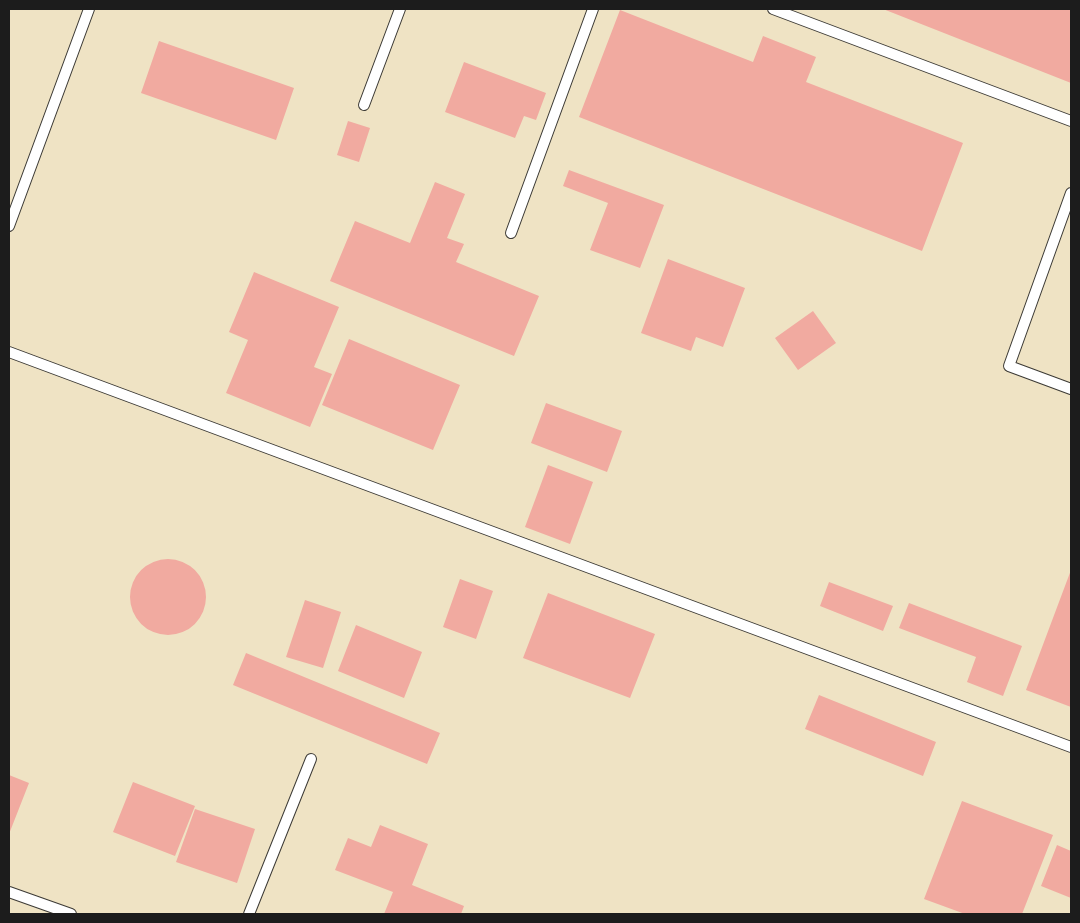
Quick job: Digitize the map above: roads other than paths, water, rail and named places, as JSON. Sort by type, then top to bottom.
[{"type":"lane","points":[[9,226],[89,9]]},
{"type":"lane","points":[[364,105],[400,9]]},
{"type":"lane","points":[[511,233],[593,9]]},
{"type":"lane","points":[[773,9],[1071,121]]},
{"type":"lane","points":[[1071,193],[1009,366],[1071,389]]},
{"type":"lane","points":[[9,352],[1071,747]]},
{"type":"lane","points":[[249,914],[311,759]]},
{"type":"lane","points":[[9,892],[71,914]]}]
